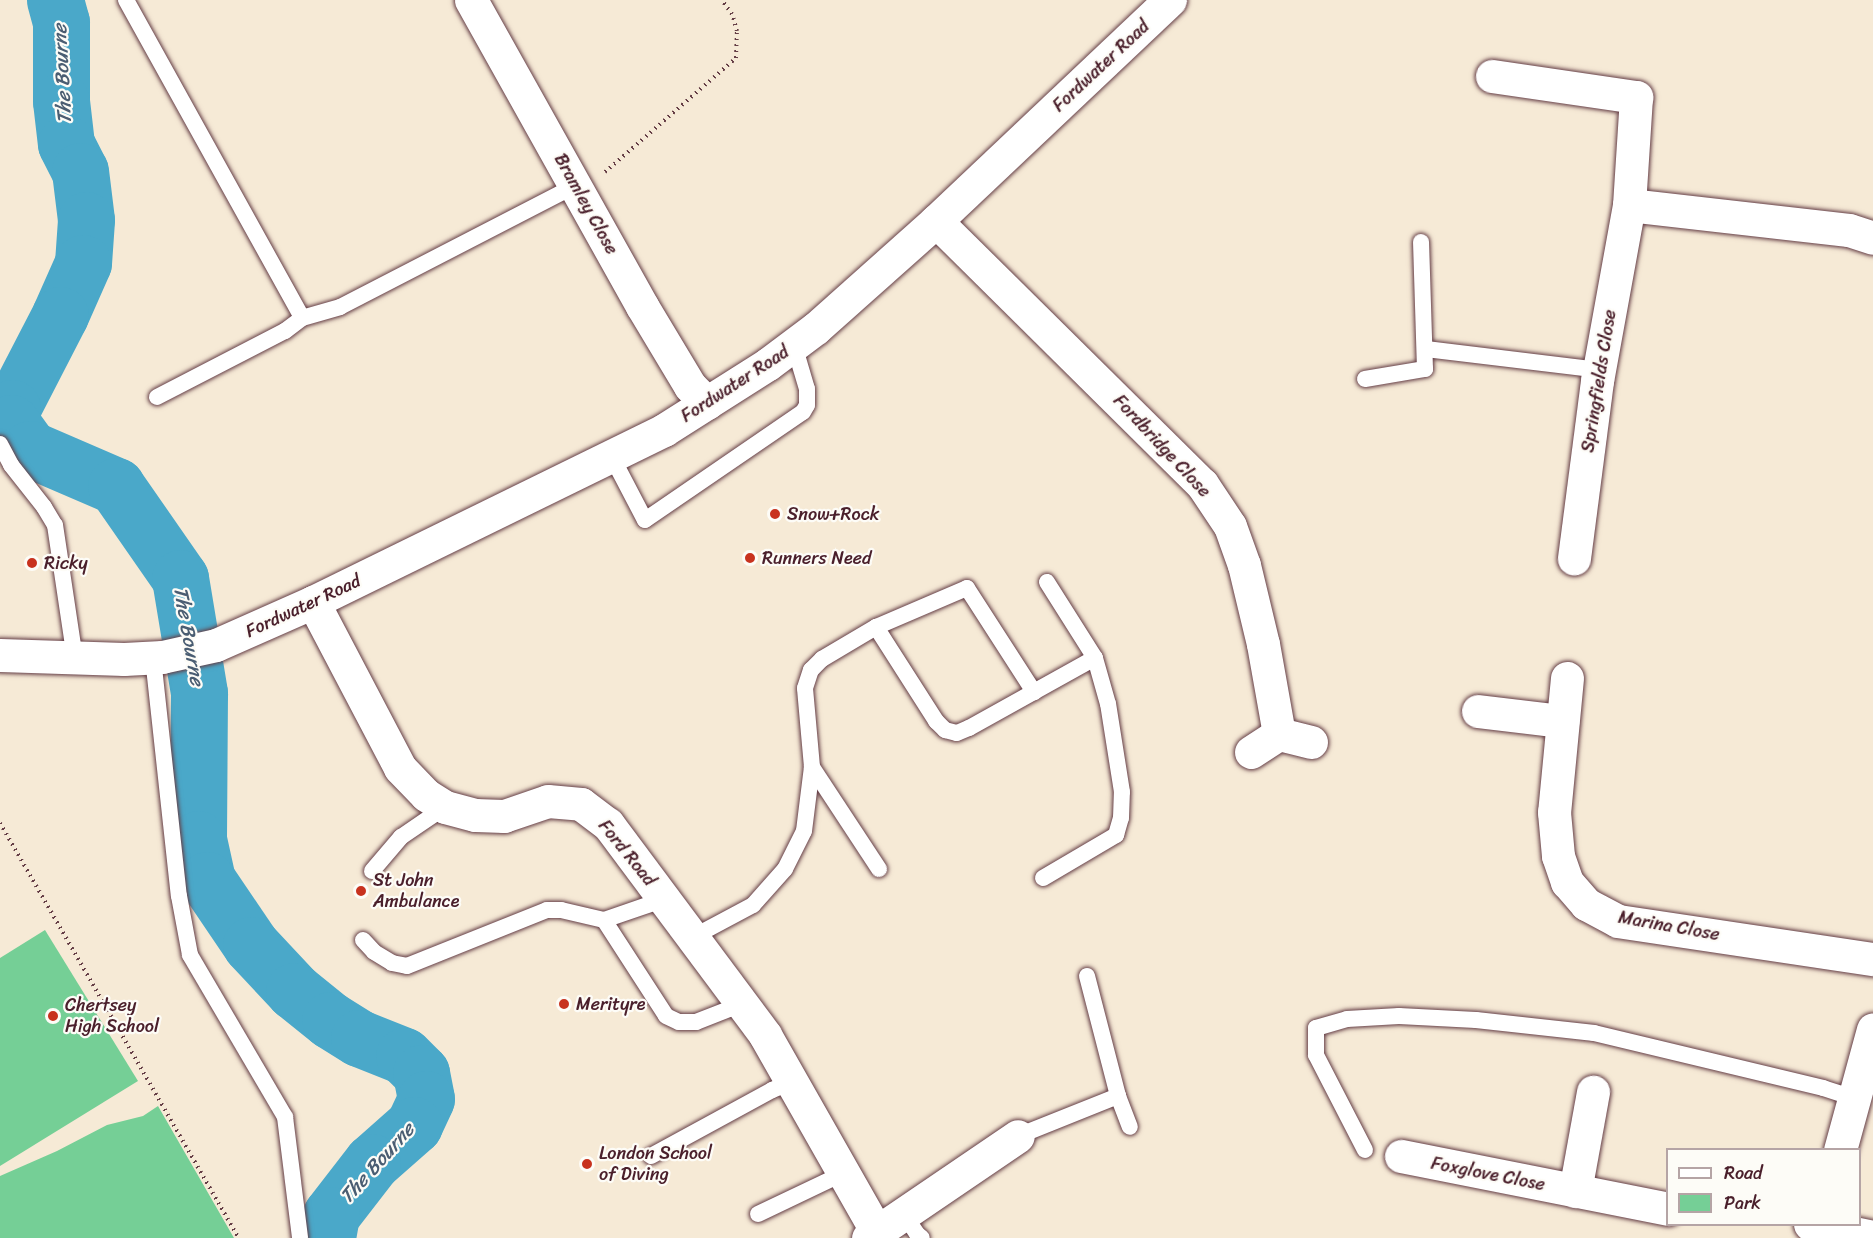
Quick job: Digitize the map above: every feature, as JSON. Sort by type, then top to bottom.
[{"type":"street","name":"Bramley Close","points":[[471,0],[690,386],[706,403]]},
{"type":"street","name":"Fordwater Road","points":[[158,657],[216,645],[313,602],[664,430],[768,364],[794,345],[936,221],[1170,0]]},
{"type":"street","name":"Springfields Close","points":[[1492,76],[1636,97],[1629,205],[1599,370],[1574,559]]},
{"type":"street","points":[[1629,205],[1849,230],[1873,238]]},
{"type":"street","name":"Fordbridge Close","points":[[936,221],[1202,484],[1230,526],[1244,565],[1263,644],[1279,734]]},
{"type":"street","name":"Ford Road","points":[[313,602],[400,768],[426,795],[445,807],[475,816],[504,816],[548,801],[581,804],[608,824],[765,1035],[844,1173],[893,1230],[1018,1137]]},
{"type":"street","points":[[0,655],[75,659],[158,657]]},
{"type":"street","name":"Marina Close","points":[[1567,678],[1554,812],[1558,856],[1567,882],[1586,904],[1618,921],[1873,959]]},
{"type":"street","points":[[1478,711],[1562,721]]},
{"type":"street","points":[[1251,752],[1279,734],[1311,742]]},
{"type":"street","points":[[1840,1148],[1873,1029]]},
{"type":"street","points":[[1575,1191],[1593,1092]]},
{"type":"street","name":"Foxglove Close","points":[[1401,1156],[1666,1209]]},
{"type":"street","points":[[1816,1229],[1873,1237]]},
{"type":"lane","points":[[126,0],[302,318]]},
{"type":"lane","points":[[156,397],[285,331],[302,318],[340,307],[579,191]]},
{"type":"lane","points":[[1365,379],[1425,369],[1421,242]]},
{"type":"lane","points":[[612,457],[645,520],[803,412],[807,405],[807,389],[794,345]]},
{"type":"lane","points":[[1426,349],[1599,370]]},
{"type":"lane","points":[[0,444],[11,465],[55,525],[75,659]]},
{"type":"lane","points":[[1043,878],[1116,835],[1121,818],[1122,792],[1116,744],[1095,658],[1047,582]]},
{"type":"lane","points":[[693,937],[753,905],[785,869],[804,831],[812,766],[805,688],[811,670],[822,659],[876,627],[967,588],[1034,692]]},
{"type":"lane","points":[[876,627],[936,721],[945,730],[957,733],[1095,658]]},
{"type":"lane","points":[[158,657],[179,896],[190,956],[285,1117],[300,1238]]},
{"type":"lane","points":[[812,766],[879,869]]},
{"type":"lane","points":[[372,870],[401,837],[445,807]]},
{"type":"lane","points":[[363,940],[374,952],[392,963],[407,966],[547,910],[561,910],[603,920],[664,899]]},
{"type":"lane","points":[[603,920],[666,1016],[679,1022],[696,1022],[742,1004]]},
{"type":"lane","points":[[1087,975],[1118,1096],[1130,1128]]},
{"type":"lane","points":[[1365,1150],[1316,1055],[1316,1028],[1347,1019],[1398,1016],[1476,1020],[1594,1033],[1823,1088],[1854,1098]]},
{"type":"lane","points":[[651,1156],[772,1090],[792,1082]]},
{"type":"lane","points":[[1018,1137],[1118,1096]]},
{"type":"lane","points":[[758,1214],[844,1173]]},
{"type":"path","points":[[579,191],[736,58],[737,31],[732,14],[722,0]]},
{"type":"path","points":[[0,823],[239,1238]]},
{"type":"green space","name":"Chertsey High School","points":[[45,930],[138,1081],[0,1166],[0,958]]},
{"type":"green space","points":[[158,1106],[234,1238],[0,1238],[0,1176],[57,1151],[107,1125],[143,1116]]},
{"type":"waterway","name":"The Bourne","points":[[55,0],[61,22],[61,101],[66,144],[80,171],[86,220],[83,263],[60,315],[12,408],[11,423],[30,449],[116,486],[180,578],[199,693],[198,839],[207,880],[251,945],[294,991],[330,1020],[359,1038],[404,1056],[421,1073],[426,1099],[414,1125],[372,1162],[331,1215],[327,1238]]},
{"type":"place","name":"Snow+Rock","points":[[775,514]]},
{"type":"place","name":"Runners Need","points":[[750,558]]},
{"type":"place","name":"Ricky","points":[[32,563]]},
{"type":"place","name":"St John Ambulance","points":[[361,891]]},
{"type":"place","name":"Merityre","points":[[564,1004]]},
{"type":"place","name":"Chertsey High School","points":[[53,1016]]},
{"type":"place","name":"London School of Diving","points":[[587,1164]]}]
